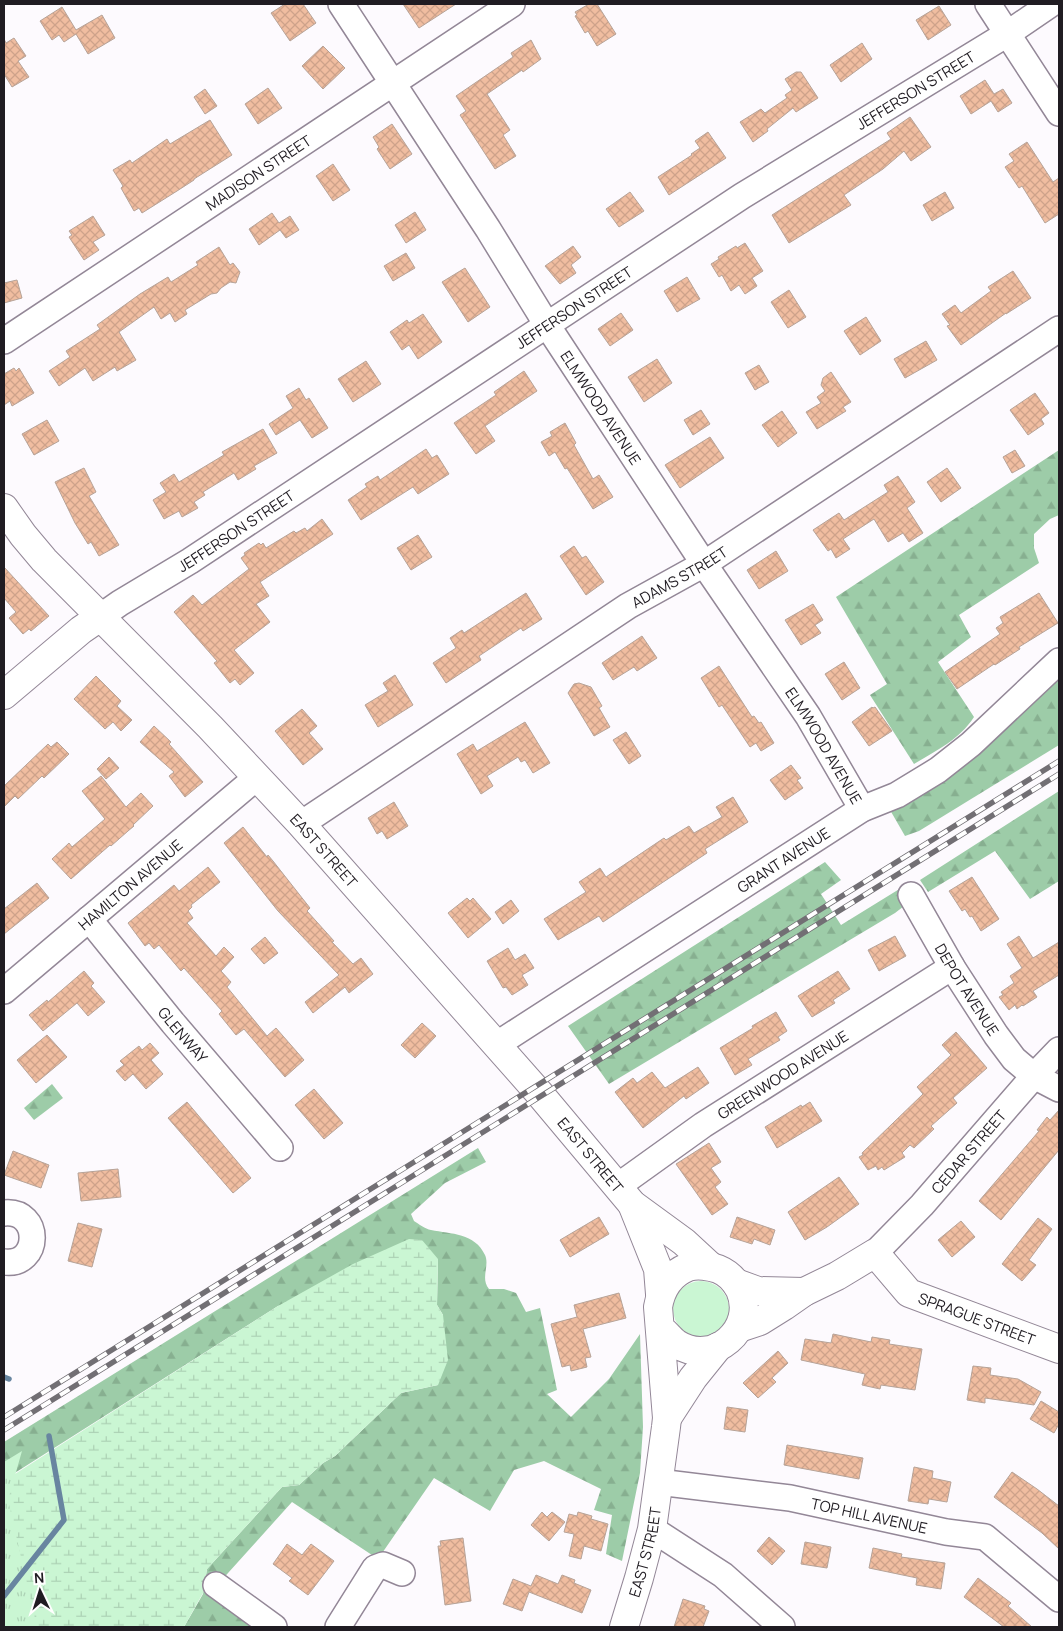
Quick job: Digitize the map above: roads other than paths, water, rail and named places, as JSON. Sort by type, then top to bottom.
[{"type":"main road","name":"EAST STREET","points":[[4,508],[44,560],[185,702],[301,824],[540,1093],[625,1195],[684,1242],[710,1266]]},
{"type":"main road","points":[[4,695],[81,630],[100,617]]},
{"type":"main road","name":"EAST STREET","points":[[625,1195],[658,1270],[660,1294]]},
{"type":"main road","points":[[739,1328],[760,1321],[804,1292],[837,1276],[875,1253]]},
{"type":"main road","name":"SPRAGUE STREET","points":[[875,1253],[909,1292],[1059,1349]]},
{"type":"main road","points":[[689,1266],[710,1266],[725,1272],[736,1283],[743,1297],[744,1313],[739,1328],[731,1340],[718,1347],[704,1351],[690,1350],[677,1344],[660,1328],[658,1307],[660,1294],[671,1276],[689,1266]]},
{"type":"main road","points":[[736,1283],[758,1291],[804,1292]]},
{"type":"main road","name":"EAST STREET","points":[[624,1627],[652,1529],[667,1418],[660,1328]]},
{"type":"main road","name":"EAST STREET","points":[[667,1418],[693,1378],[718,1347]]},
{"type":"street","name":"ELMWOOD AVENUE","points":[[341,4],[488,228],[547,325],[704,564],[808,716],[862,809]]},
{"type":"street","name":"MADISON STREET","points":[[4,340],[512,4]]},
{"type":"street","points":[[988,4],[1059,113]]},
{"type":"street","name":"JEFFERSON STREET","points":[[100,617],[190,560],[742,196],[1007,34],[1051,4]]},
{"type":"street","name":"ADAMS STREET","points":[[301,824],[628,606],[704,564],[1059,329]]},
{"type":"street","name":"GRANT AVENUE","points":[[496,1045],[862,809],[897,795],[938,770],[971,744],[1059,661]]},
{"type":"street","name":"HAMILTON AVENUE","points":[[4,991],[256,777]]},
{"type":"street","name":"DEPOT AVENUE","points":[[911,895],[952,968],[1014,1059],[1034,1076],[1059,1089]]},
{"type":"street","name":"GLENWAY","points":[[88,919],[280,1148]]},
{"type":"street","name":"GREENWOOD AVENUE","points":[[625,1195],[703,1126],[952,968]]},
{"type":"street","name":"CEDAR STREET","points":[[875,1253],[922,1205],[1034,1076],[1059,1050]]},
{"type":"street","points":[[4,1213],[10,1212],[24,1218],[29,1225],[33,1238],[28,1252],[22,1258],[10,1263],[4,1262]]},
{"type":"street","name":"TOP HILL AVENUE","points":[[658,1482],[790,1498],[946,1532],[985,1537],[1059,1599]]},
{"type":"street","points":[[652,1529],[723,1575],[782,1627]]},
{"type":"street","points":[[338,1627],[375,1568],[382,1565],[402,1573]]},
{"type":"street","points":[[216,1585],[274,1627]]},
{"type":"waterway","points":[[4,1377],[9,1379]]},
{"type":"waterway","points":[[4,1596],[64,1520],[49,1436]]},
{"type":"railway","points":[[4,1417],[1059,761]]},
{"type":"railway","points":[[4,1430],[1059,774]]}]
